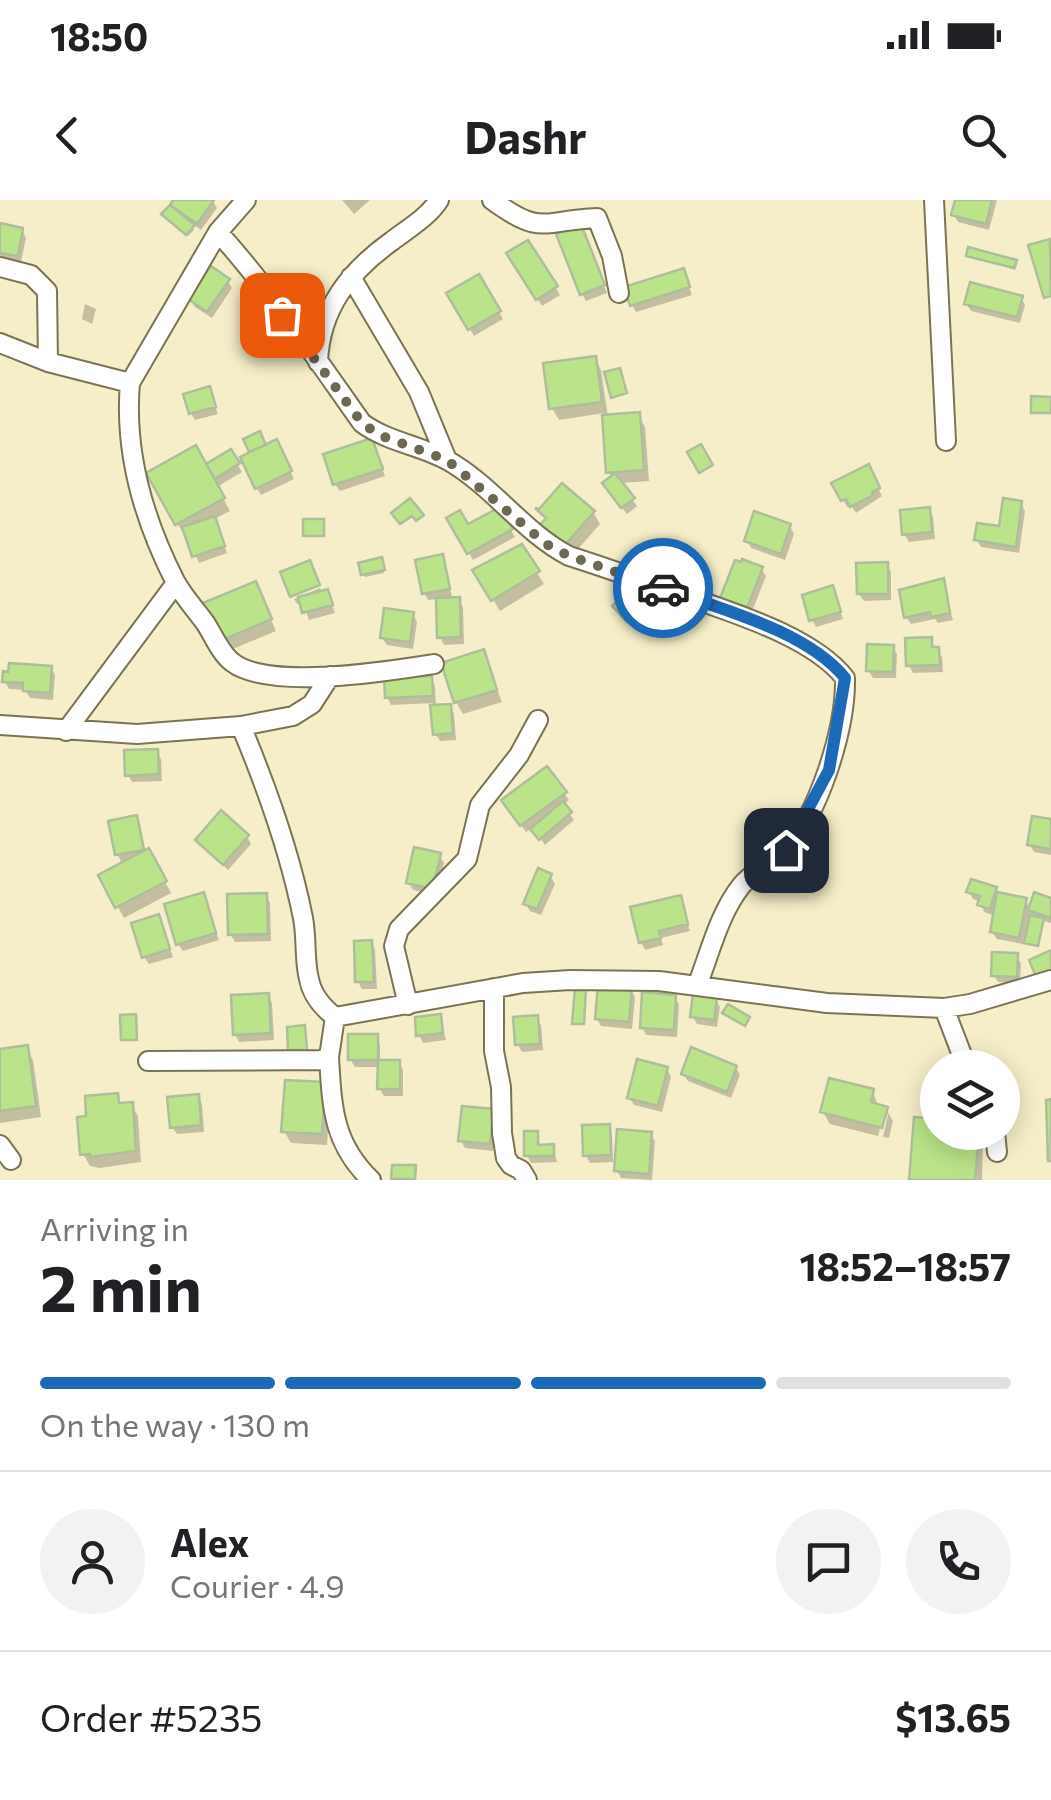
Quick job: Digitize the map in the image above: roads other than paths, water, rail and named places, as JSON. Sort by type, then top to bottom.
[{"type":"street","points":[[246,200],[218,232],[130,383],[127,418],[143,506],[176,584],[232,663],[264,674],[330,676],[434,664]]},
{"type":"street","points":[[318,362],[319,338],[339,290],[371,256],[432,212],[439,200]]},
{"type":"street","points":[[492,200],[531,224],[548,226],[597,218],[612,256],[620,293]]},
{"type":"street","points":[[934,200],[946,441]]},
{"type":"street","points":[[218,232],[260,279],[362,423],[379,435],[447,460],[546,544],[569,556],[754,619],[791,638],[845,678],[836,743],[817,796],[786,850],[743,882],[727,908],[697,986]]},
{"type":"street","points":[[0,267],[30,275],[46,290],[48,362]]},
{"type":"street","points":[[351,277],[419,392],[447,460]]},
{"type":"street","points":[[0,343],[48,362],[130,383]]},
{"type":"street","points":[[66,730],[176,584]]},
{"type":"street","points":[[0,725],[177,733],[241,726],[293,716],[312,704],[330,676]]},
{"type":"street","points":[[408,1005],[394,946],[399,929],[467,859],[480,805],[520,755],[538,720]]},
{"type":"street","points":[[241,726],[270,798],[284,846],[302,914],[308,979],[323,1008],[334,1016],[494,988],[570,980],[614,979],[827,1003],[944,1008],[1051,980]]},
{"type":"street","points":[[494,988],[494,1051],[501,1086],[506,1158],[527,1180]]},
{"type":"street","points":[[944,1008],[959,1050]]},
{"type":"street","points":[[334,1016],[329,1057],[332,1110],[345,1150],[371,1180]]},
{"type":"street","points":[[148,1061],[286,1061],[329,1057]]}]
